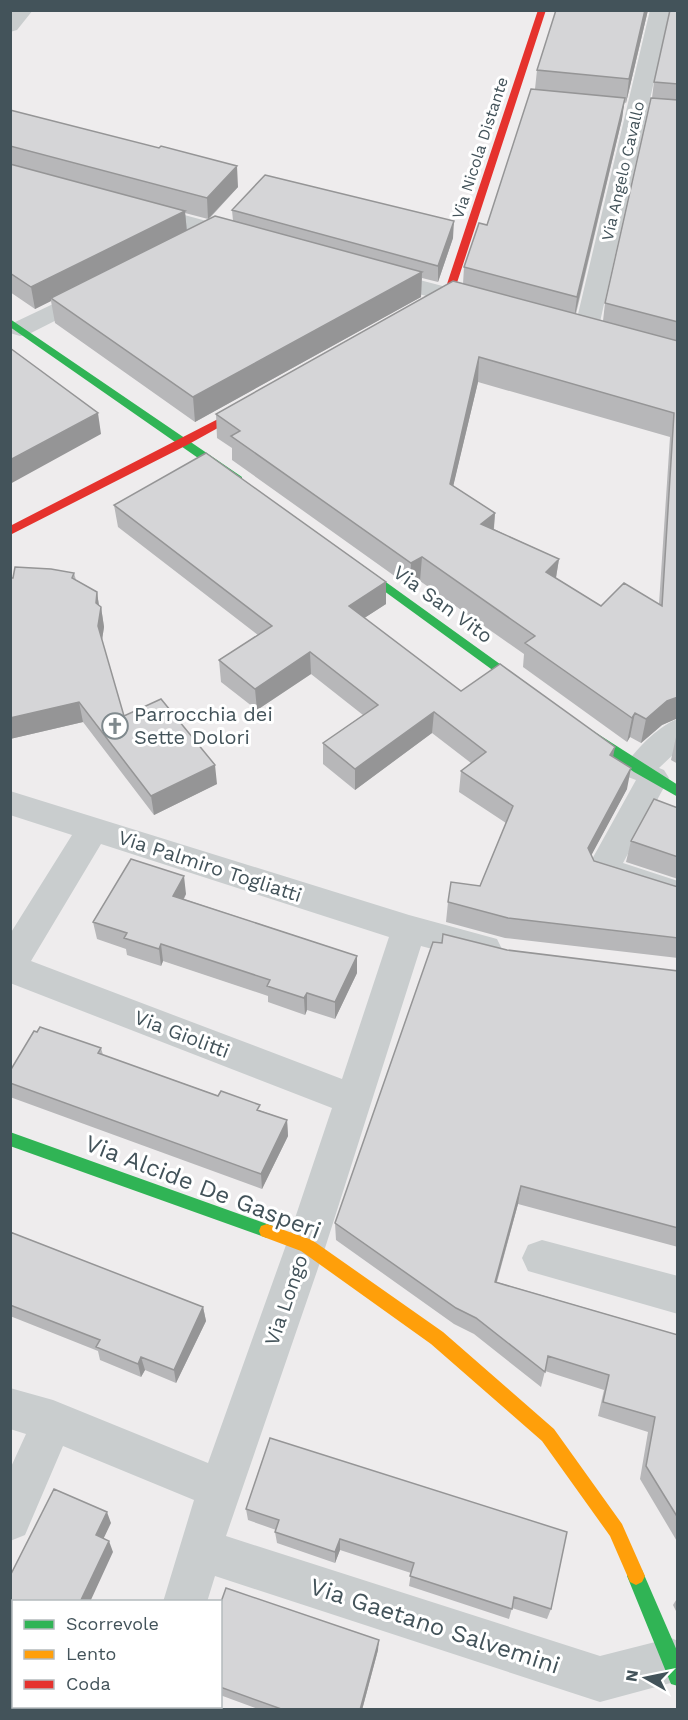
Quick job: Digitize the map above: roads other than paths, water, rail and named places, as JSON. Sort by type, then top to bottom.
[{"type":"street","points":[[10,26],[23,10]]},
{"type":"street","name":"Via Nicola Distante","points":[[448,295],[542,10]]},
{"type":"street","name":"Via Angelo Cavallo","points":[[586,331],[647,113],[660,10]]},
{"type":"street","points":[[514,100],[536,102]]},
{"type":"street","points":[[615,110],[647,113]]},
{"type":"street","points":[[121,205],[223,221],[259,242]]},
{"type":"street","points":[[184,246],[223,221]]},
{"type":"street","points":[[359,270],[506,310]]},
{"type":"street","points":[[15,326],[112,282]]},
{"type":"street","points":[[408,318],[448,295]]},
{"type":"street","points":[[563,325],[609,338]]},
{"type":"street","points":[[15,326],[252,490]]},
{"type":"street","points":[[10,531],[185,442],[266,397]]},
{"type":"street","name":"Via San Vito","points":[[339,553],[542,700]]},
{"type":"street","points":[[571,721],[656,780]]},
{"type":"street","points":[[678,730],[656,780],[603,870],[678,895]]},
{"type":"street","name":"Via Palmiro Togliatti","points":[[10,803],[410,929],[517,956]]},
{"type":"street","points":[[10,967],[93,829]]},
{"type":"street","name":"Via Longo","points":[[186,1600],[220,1489],[306,1245],[410,929]]},
{"type":"street","name":"Via Giolitti","points":[[10,967],[353,1100]]},
{"type":"street","name":"Via Alcide De Gasperi","points":[[10,1139],[306,1245],[437,1338],[548,1435],[616,1530],[674,1669]]},
{"type":"street","points":[[542,1258],[678,1295]]},
{"type":"street","points":[[10,1408],[53,1421],[220,1489]]},
{"type":"street","points":[[10,1520],[53,1421]]},
{"type":"street","name":"Via Gaetano Salvemini","points":[[201,1550],[600,1679],[674,1669]]},
{"type":"place","name":"Parrocchia dei Sette Dolori","points":[[115,726]]}]
